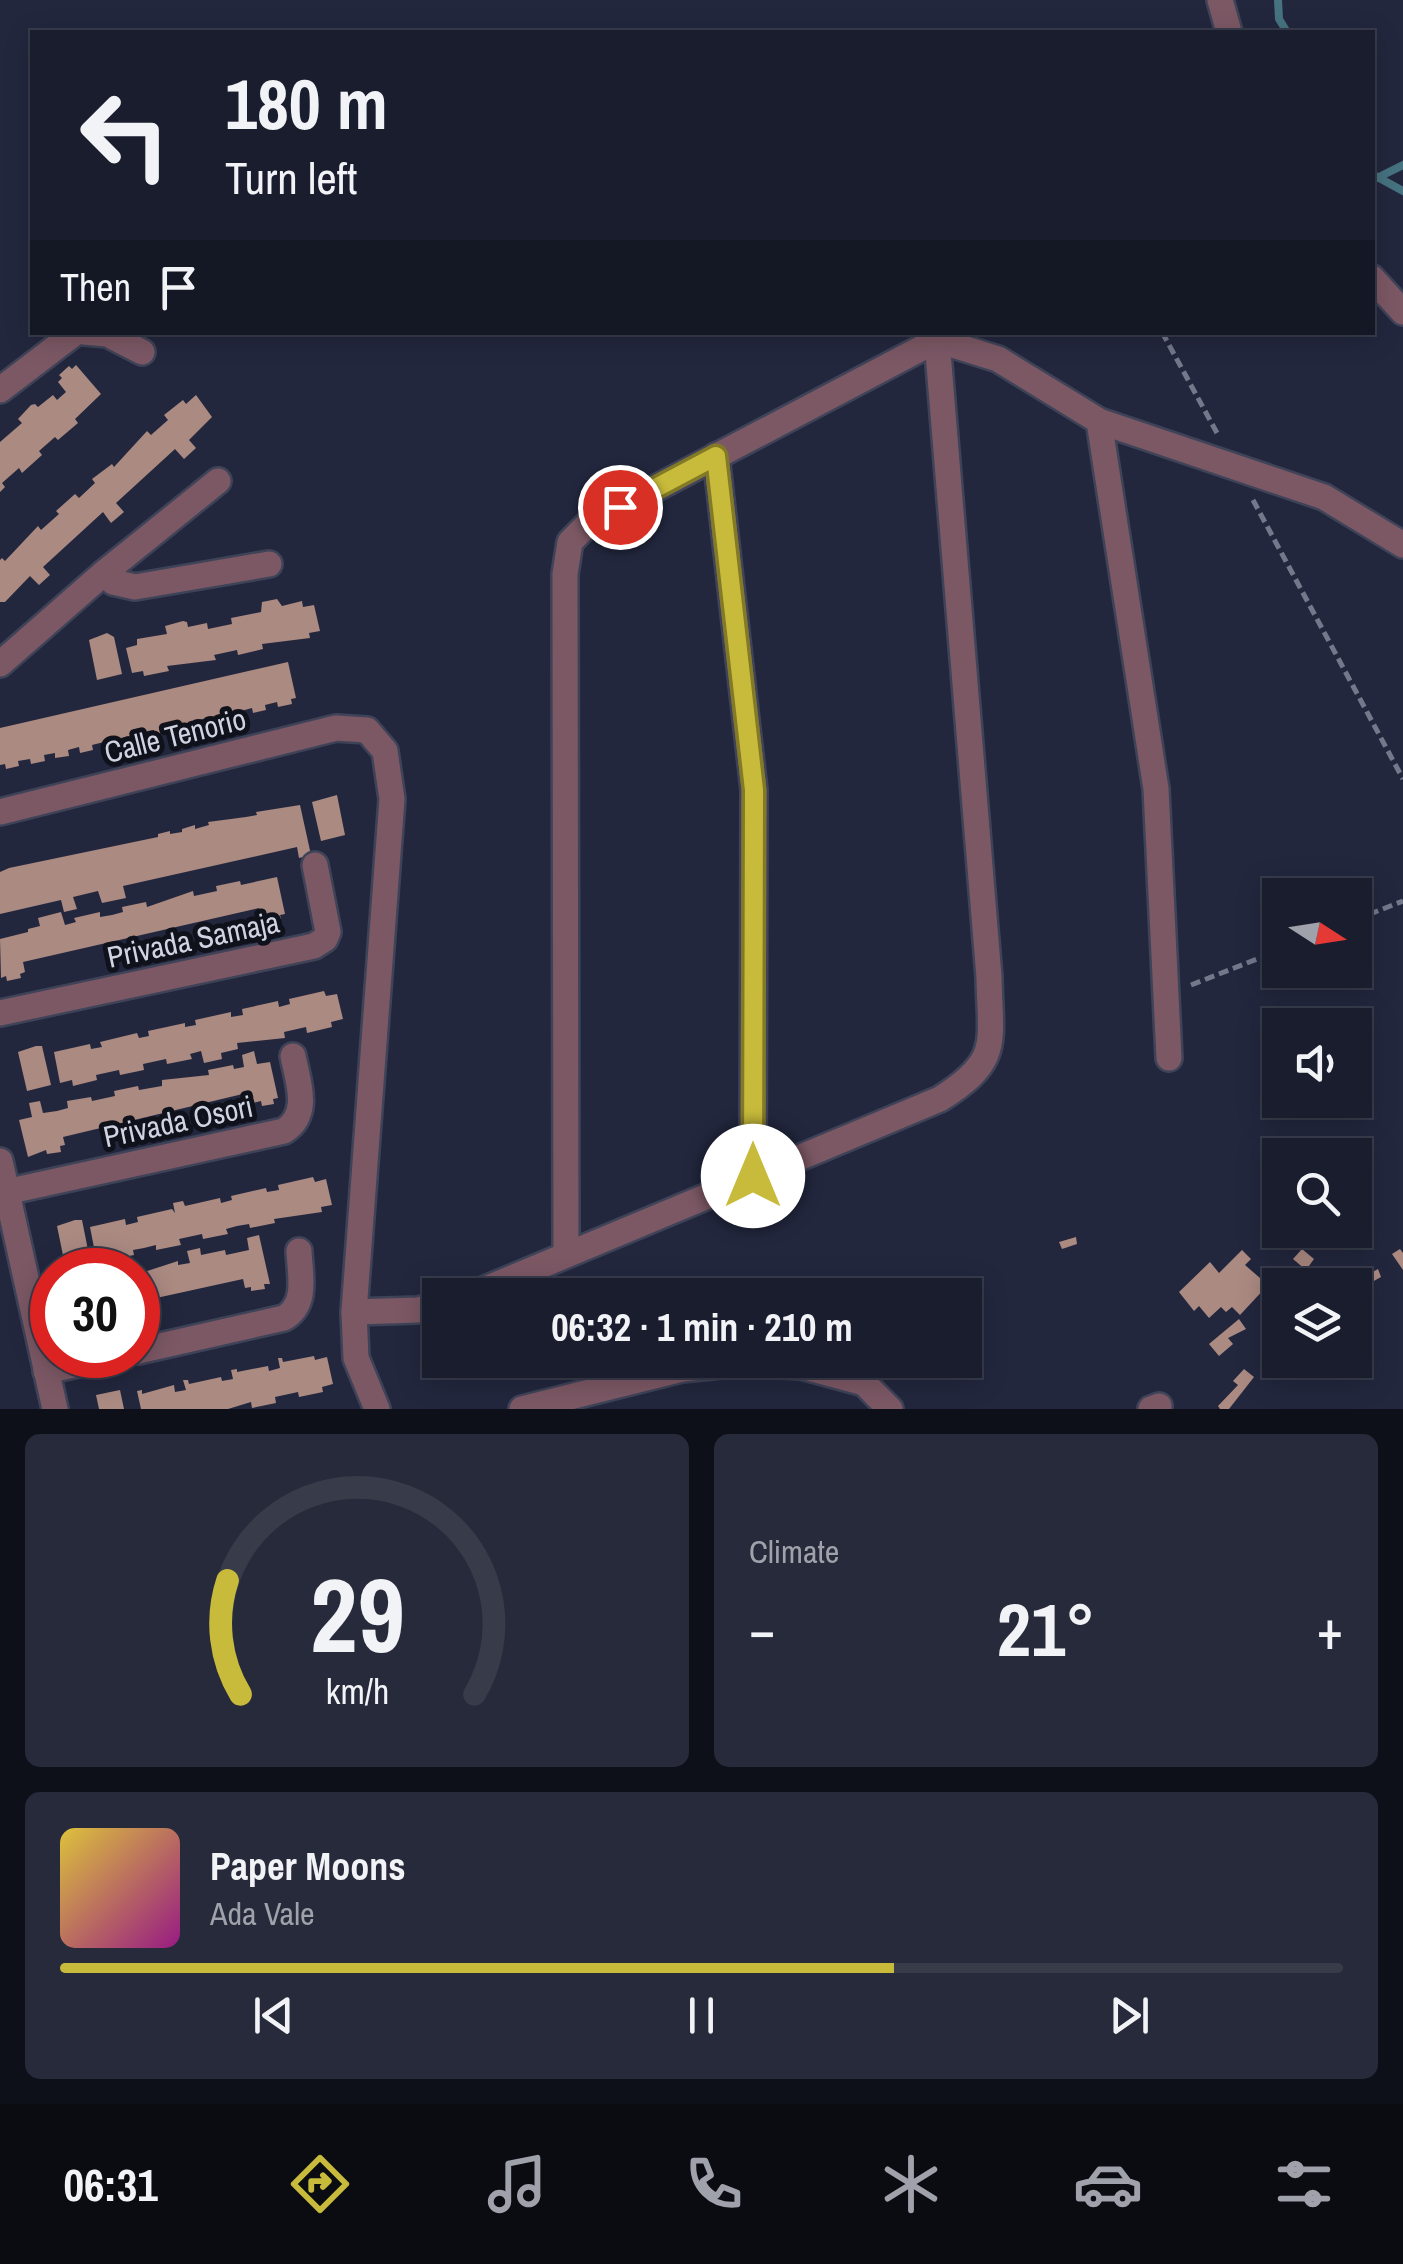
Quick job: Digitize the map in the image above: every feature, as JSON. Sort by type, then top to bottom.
[{"type":"street","points":[[1220,0],[1228,30]]},
{"type":"street","points":[[1375,281],[1403,312]]},
{"type":"street","points":[[0,390],[72,335]]},
{"type":"street","points":[[109,335],[142,352]]},
{"type":"street","points":[[566,1253],[565,574],[570,542],[588,524],[936,340],[998,359],[1099,421],[1324,497],[1403,545]]},
{"type":"street","points":[[509,1278],[940,1099],[971,1080],[984,1065],[990,1040],[989,976],[936,340]]},
{"type":"street","points":[[1099,421],[1156,789],[1168,1058]]},
{"type":"street","points":[[716,456],[754,790],[753,1176]]},
{"type":"street","points":[[0,664],[218,481]]},
{"type":"street","points":[[104,573],[112,582],[135,587],[269,564]]},
{"type":"street","name":"Calle Tenorio","points":[[0,812],[336,728],[367,730],[385,750],[392,799],[354,1312]]},
{"type":"street","name":"Privada Samaja","points":[[0,1013],[314,946],[325,939],[328,925],[315,865]]},
{"type":"street","name":"Privada Osori","points":[[6,1192],[284,1131],[301,1111],[294,1056]]},
{"type":"street","points":[[0,1161],[30,1300]]},
{"type":"street","points":[[160,1346],[292,1314],[300,1301],[300,1250]]},
{"type":"street","points":[[377,1409],[356,1358],[354,1312],[422,1309]]},
{"type":"street","points":[[522,1409],[682,1369],[741,1363],[801,1366],[864,1383],[890,1409]]},
{"type":"street","points":[[47,1378],[55,1409]]},
{"type":"path","points":[[1164,335],[1403,779]]},
{"type":"path","points":[[1372,913],[1403,901]]},
{"type":"path","points":[[1165,995],[1262,957]]},
{"type":"building","points":[[76,365],[101,394],[75,419],[78,423],[39,451],[42,455],[22,473],[19,468],[2,483],[5,487],[0,492],[0,442],[22,423],[18,419],[31,405],[38,407],[53,395],[57,400],[66,392],[58,382],[62,378],[59,375]]},
{"type":"building","points":[[196,395],[212,417],[189,440],[196,448],[184,459],[175,449],[116,503],[124,512],[111,523],[103,512],[43,567],[50,575],[39,585],[30,576],[5,602],[0,602],[0,560],[5,561],[38,526],[41,530],[75,494],[79,498],[95,483],[92,479],[112,464],[114,467],[147,431],[151,435],[168,420],[164,415]]},
{"type":"building","points":[[277,599],[282,606],[302,601],[303,607],[314,605],[320,631],[309,633],[310,638],[262,644],[263,649],[238,655],[237,650],[214,655],[216,660],[167,666],[169,671],[144,676],[143,671],[132,673],[126,648],[137,645],[137,639],[167,634],[165,626],[183,621],[188,627],[207,623],[208,629],[232,624],[231,618],[261,612],[262,602]]},
{"type":"building","points":[[107,633],[114,637],[122,674],[97,680],[89,640]]},
{"type":"building","points":[[288,662],[296,698],[291,699],[292,704],[278,707],[277,702],[265,705],[266,710],[253,713],[252,708],[229,719],[228,713],[204,724],[203,719],[192,721],[194,726],[168,727],[169,732],[148,731],[130,741],[129,736],[117,739],[118,744],[92,745],[93,750],[68,750],[69,756],[44,755],[45,761],[31,764],[30,759],[6,769],[5,764],[0,765],[0,728]]},
{"type":"building","points":[[337,795],[345,835],[321,841],[312,802]]},
{"type":"building","points":[[300,805],[311,855],[299,858],[297,847],[123,886],[126,898],[102,903],[98,891],[73,897],[77,909],[64,912],[61,900],[0,914],[0,872],[9,868]]},
{"type":"building","points":[[277,877],[285,914],[280,915],[281,919],[261,919],[259,908],[23,962],[25,972],[20,974],[21,978],[1,978],[0,939],[40,926],[38,918],[61,912],[65,925],[76,922],[74,918],[100,912],[100,917],[123,912],[122,907],[146,902],[147,907],[193,891],[194,896],[217,891],[216,886]]},
{"type":"building","points":[[324,991],[326,996],[337,994],[343,1019],[331,1022],[332,1027],[307,1033],[306,1027],[284,1032],[285,1038],[237,1043],[238,1049],[221,1053],[222,1059],[204,1063],[201,1051],[190,1054],[192,1059],[143,1064],[144,1070],[96,1075],[97,1080],[73,1086],[72,1080],[60,1083],[54,1052],[90,1044],[91,1049],[102,1047],[100,1042],[137,1033],[139,1038],[149,1036],[148,1031],[185,1023],[185,1027],[196,1025],[195,1020],[231,1012],[231,1017],[243,1015],[242,1009],[278,1001],[279,1007],[290,1004],[289,999]]},
{"type":"building","points":[[42,1046],[51,1085],[27,1091],[18,1052]]},
{"type":"building","points":[[254,1051],[257,1064],[270,1062],[278,1098],[273,1099],[274,1104],[253,1103],[251,1092],[63,1137],[65,1145],[60,1146],[61,1152],[47,1154],[46,1150],[28,1157],[19,1120],[32,1117],[29,1103],[40,1101],[43,1113],[57,1111],[68,1108],[67,1101],[91,1097],[92,1101],[115,1096],[114,1091],[162,1086],[162,1080],[209,1075],[208,1070],[233,1065],[234,1069],[244,1067],[242,1055]]},
{"type":"building","points":[[313,1177],[315,1182],[326,1179],[332,1205],[321,1207],[322,1212],[274,1219],[275,1223],[226,1229],[228,1234],[179,1239],[181,1245],[160,1249],[156,1245],[94,1248],[90,1227],[125,1219],[126,1225],[138,1222],[137,1217],[172,1209],[175,1213],[173,1203],[183,1201],[185,1206],[220,1198],[221,1203],[232,1200],[231,1196],[266,1188],[267,1192],[279,1190],[278,1185]]},
{"type":"building","points":[[82,1220],[88,1248],[62,1248],[57,1226]]},
{"type":"building","points":[[259,1235],[270,1284],[264,1284],[265,1289],[251,1291],[251,1287],[245,1288],[243,1279],[160,1297],[160,1267],[178,1261],[178,1265],[190,1263],[187,1251],[200,1248],[201,1255],[249,1250],[247,1238]]},
{"type":"building","points":[[1076,1237],[1077,1244],[1062,1249],[1059,1242]]},
{"type":"building","points":[[1302,1249],[1314,1259],[1304,1268],[1293,1259]]},
{"type":"building","points":[[1400,1249],[1403,1253],[1403,1270],[1392,1254]]},
{"type":"building","points":[[1242,1250],[1251,1259],[1245,1265],[1262,1280],[1262,1291],[1240,1315],[1232,1307],[1226,1312],[1221,1307],[1209,1318],[1199,1306],[1194,1311],[1179,1292],[1210,1262],[1219,1273]]},
{"type":"building","points":[[1378,1269],[1381,1277],[1372,1282],[1372,1272]]},
{"type":"building","points":[[1239,1319],[1246,1329],[1228,1338],[1233,1344],[1219,1356],[1209,1344]]},
{"type":"building","points":[[314,1356],[315,1360],[327,1357],[333,1384],[322,1387],[323,1392],[275,1397],[276,1403],[252,1408],[251,1402],[228,1409],[141,1409],[137,1391],[142,1390],[142,1394],[174,1385],[175,1392],[186,1390],[183,1380],[189,1384],[221,1377],[222,1381],[233,1379],[231,1370],[268,1366],[269,1371],[280,1368],[278,1358],[283,1362]]},
{"type":"building","points":[[1244,1369],[1254,1377],[1229,1409],[1220,1409],[1218,1406],[1238,1385],[1233,1381]]},
{"type":"building","points":[[120,1390],[124,1409],[99,1409],[96,1395]]},
{"type":"waterway","points":[[1278,0],[1279,19],[1286,30]]},
{"type":"waterway","points":[[1377,178],[1403,165]]},
{"type":"waterway","points":[[1375,176],[1403,191]]},
{"type":"route","points":[[620,507],[716,456],[754,790],[753,1176]]}]
